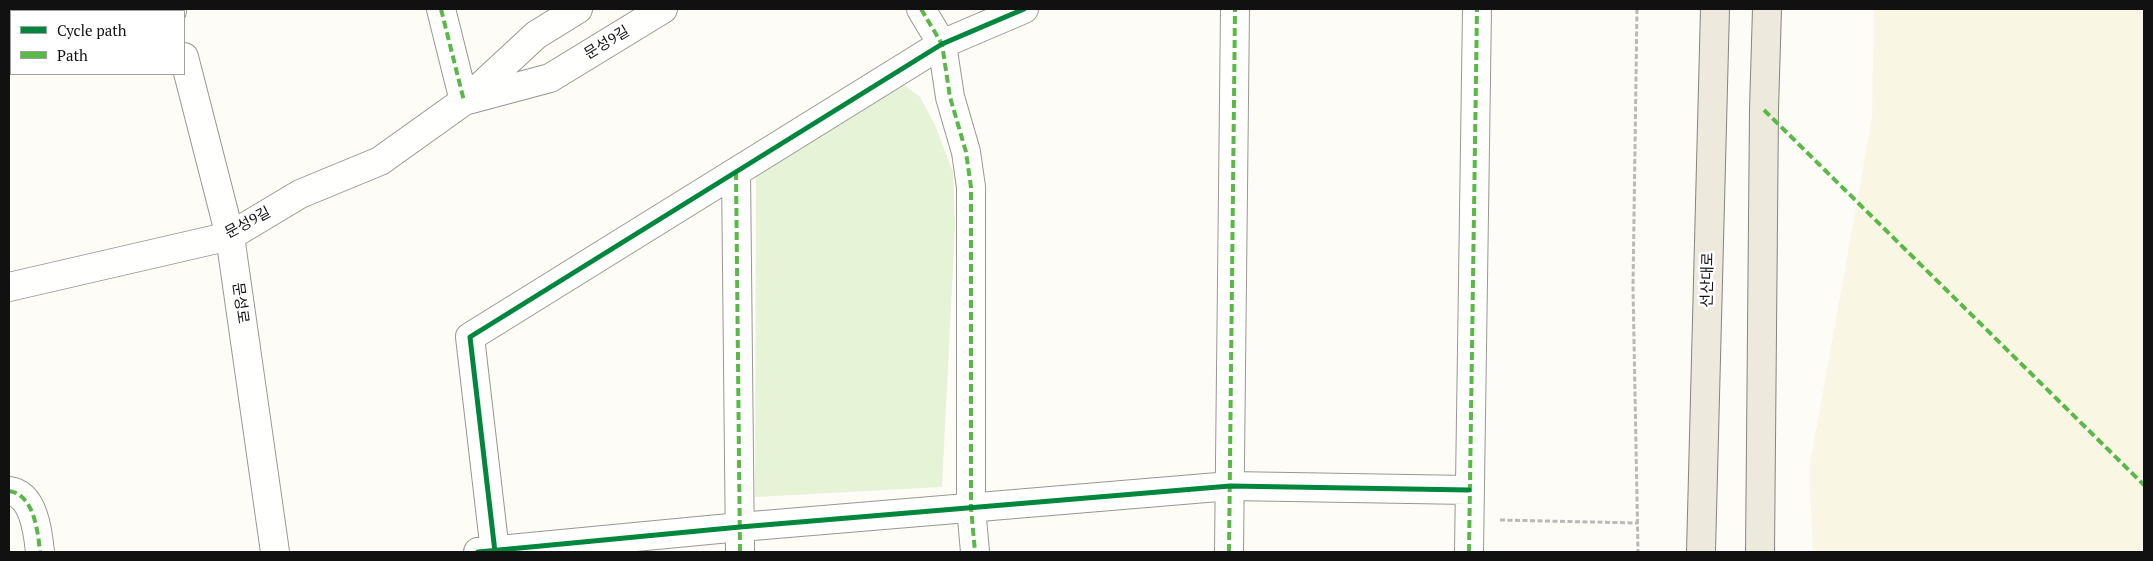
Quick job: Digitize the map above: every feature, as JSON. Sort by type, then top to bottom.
[{"type":"main road","name":"선산대로","points":[[1701,552],[1715,9]]},
{"type":"main road","points":[[1760,552],[1767,9]]},
{"type":"street","points":[[441,9],[464,102],[536,35],[578,9]]},
{"type":"street","name":"문성9길","points":[[9,287],[230,236],[300,194],[380,161],[464,102],[550,78],[663,9]]},
{"type":"street","points":[[922,9],[942,44],[950,97],[966,152],[971,187],[971,507],[975,552]]},
{"type":"street","points":[[1024,9],[942,44],[470,337],[489,552],[740,539],[971,507],[1230,486],[1470,490]]},
{"type":"street","points":[[1229,552],[1235,9]]},
{"type":"street","points":[[1469,552],[1477,9]]},
{"type":"street","name":"문성로","points":[[185,61],[230,236],[275,552]]},
{"type":"street","points":[[736,172],[740,539]]},
{"type":"street","points":[[9,491],[15,492],[27,502],[34,517],[40,552]]},
{"type":"path","points":[[1637,9],[1633,287],[1638,552]]},
{"type":"path","points":[[1469,519],[1638,523]]},
{"type":"shaded area","points":[[1874,9],[2144,9],[2144,552],[1813,552],[1809,470],[1872,118]]},
{"type":"green space","points":[[903,84],[920,97],[935,125],[953,172],[955,226],[942,487],[755,497],[756,165]]},
{"type":"marked path","points":[[441,9],[464,101]]},
{"type":"marked path","points":[[921,9],[942,44],[950,97],[966,152],[971,187],[971,507],[975,552]]},
{"type":"marked path","points":[[1229,552],[1235,9]]},
{"type":"marked path","points":[[1469,552],[1477,9]]},
{"type":"marked path","points":[[1764,110],[2144,485]]},
{"type":"marked path","points":[[736,172],[740,552]]},
{"type":"marked path","points":[[9,491],[24,499],[29,506],[36,525],[40,552]]},
{"type":"cycle path","points":[[495,552],[470,337],[942,44],[1024,9]]},
{"type":"cycle path","points":[[478,552],[740,527],[1230,486],[1469,490]]}]
